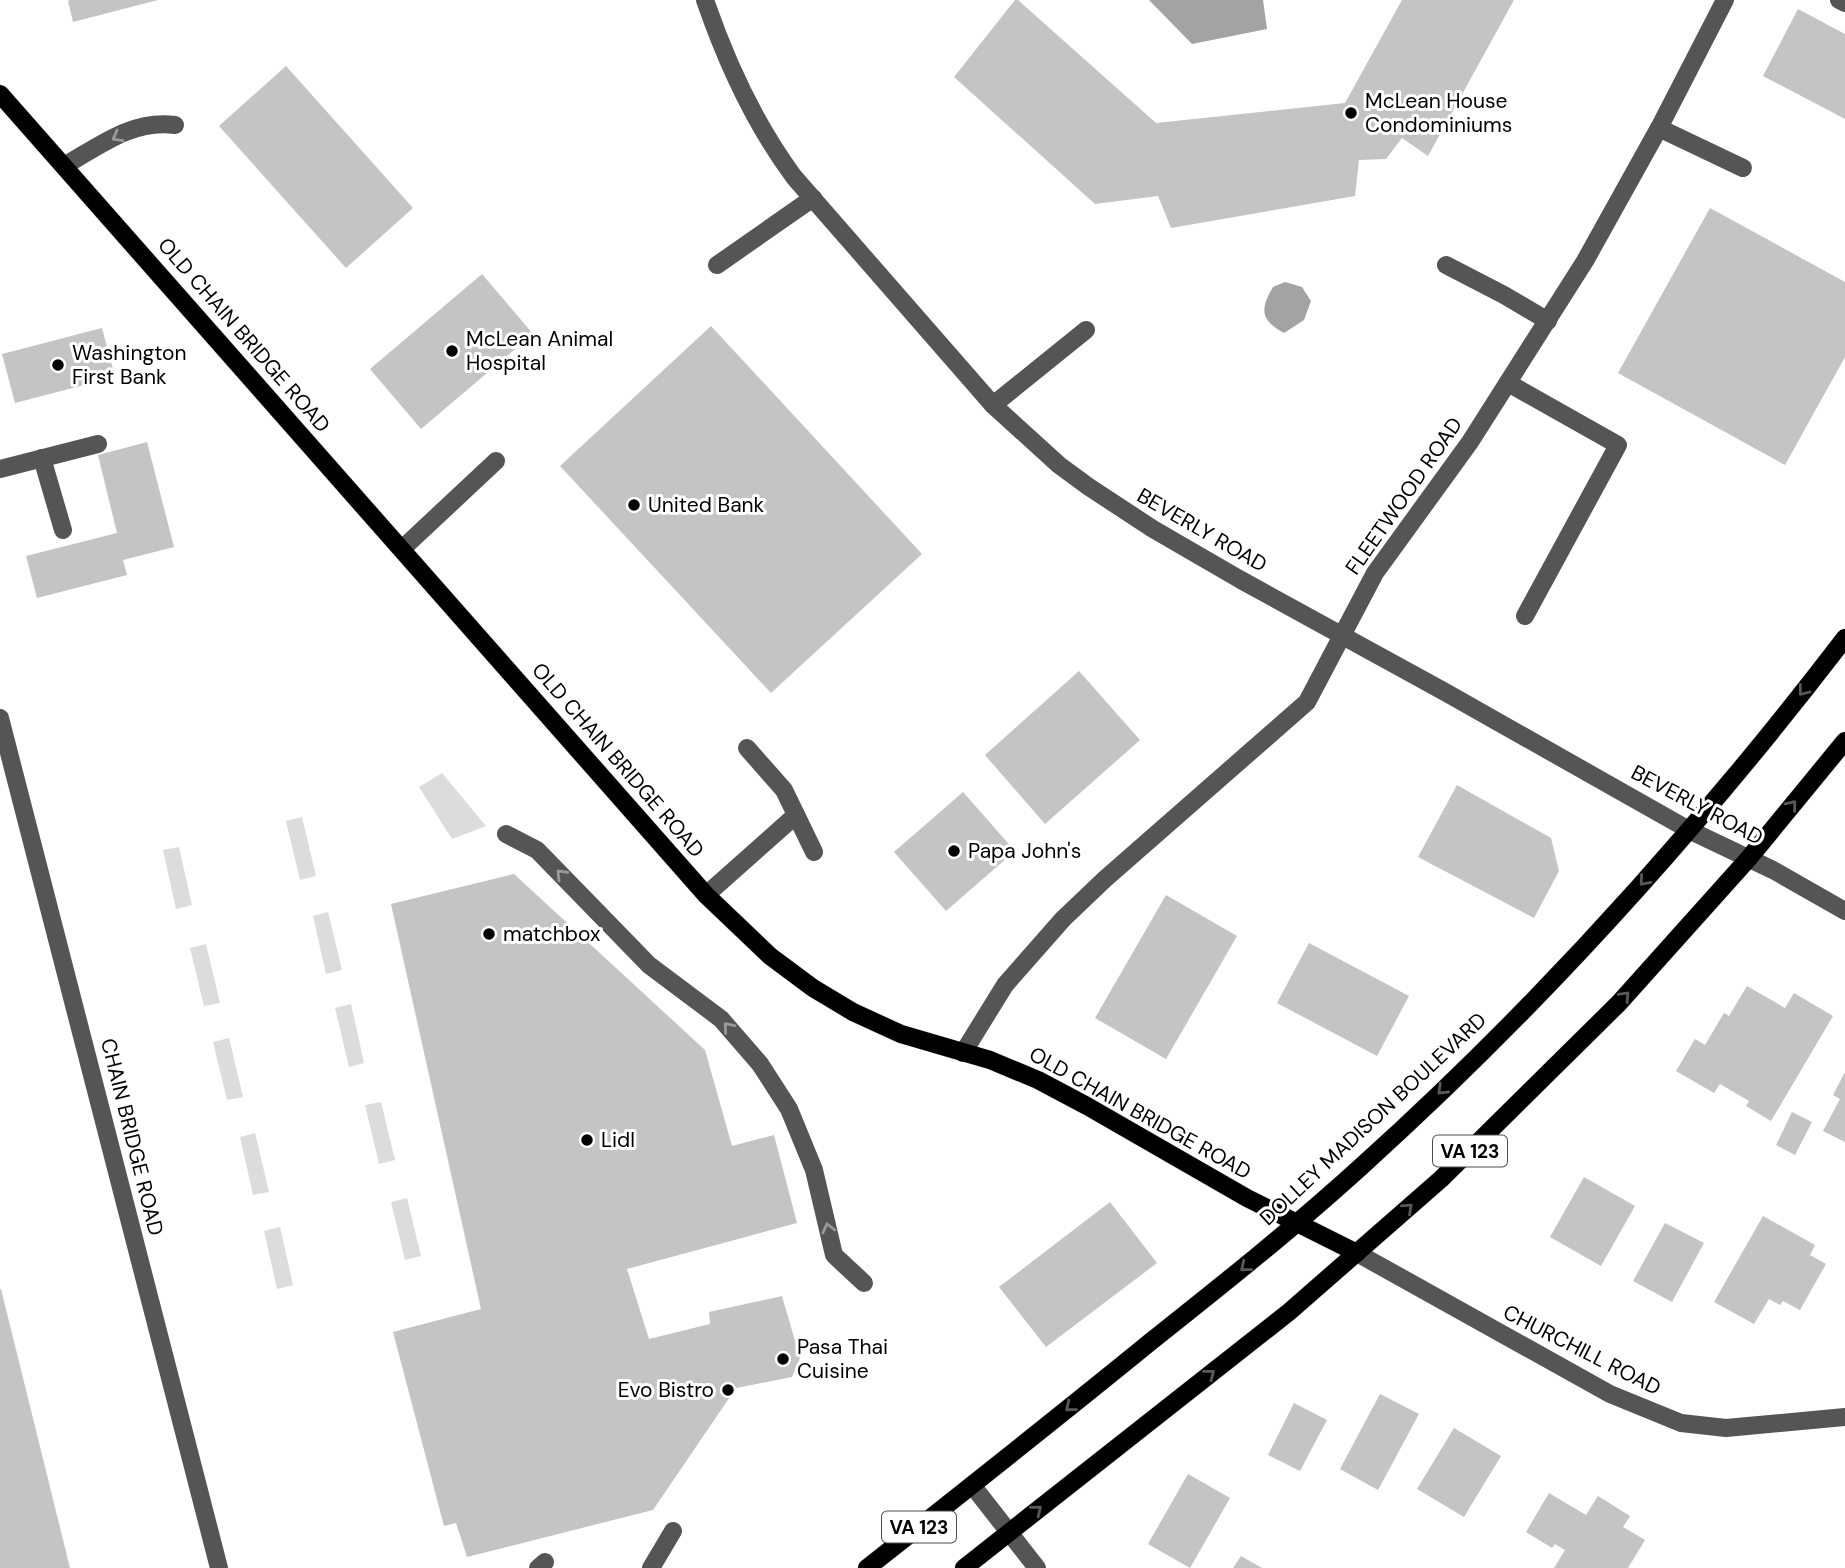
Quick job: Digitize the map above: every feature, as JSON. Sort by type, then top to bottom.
[{"type":"main road","name":"OLD CHAIN BRIDGE ROAD","points":[[0,94],[706,895],[770,957],[834,1001],[876,1024],[1014,1069],[1064,1093],[1247,1198],[1357,1254]]},
{"type":"main road","name":"DOLLEY MADISON BOULEVARD","points":[[867,1568],[1297,1223],[1452,1081],[1577,955],[1689,830],[1845,638]]},
{"type":"main road","name":"VA 123","points":[[964,1568],[1289,1312],[1441,1179],[1628,993],[1749,858],[1845,741]]},
{"type":"street","name":"BEVERLY ROAD","points":[[705,0],[748,107],[778,155],[993,405],[1059,465],[1120,508],[1342,636],[1689,830],[1749,858],[1845,911]]},
{"type":"street","name":"FLEETWOOD ROAD","points":[[963,1053],[1005,985],[1063,919],[1307,702],[1375,573],[1470,442],[1585,261],[1659,128],[1725,0]]},
{"type":"street","points":[[1839,0],[1845,4]]},
{"type":"street","points":[[64,166],[132,128],[158,123],[175,125]]},
{"type":"street","points":[[1659,128],[1743,169]]},
{"type":"street","points":[[717,265],[813,198]]},
{"type":"street","points":[[1447,265],[1548,321]]},
{"type":"street","points":[[993,405],[1086,330]]},
{"type":"street","points":[[1508,383],[1618,445],[1525,616]]},
{"type":"street","points":[[0,469],[98,444]]},
{"type":"street","points":[[42,458],[63,530]]},
{"type":"street","points":[[402,549],[496,461]]},
{"type":"street","name":"CHAIN BRIDGE ROAD","points":[[0,718],[219,1568]]},
{"type":"street","points":[[747,748],[784,790],[814,852]]},
{"type":"street","points":[[706,895],[796,815]]},
{"type":"street","points":[[506,834],[537,850],[649,965],[721,1018],[760,1064],[789,1109],[814,1170],[834,1255],[864,1283]]},
{"type":"street","name":"CHURCHILL ROAD","points":[[1357,1254],[1610,1394],[1681,1423],[1726,1428],[1845,1417]]},
{"type":"street","points":[[972,1485],[1037,1568]]},
{"type":"street","points":[[651,1568],[673,1531]]},
{"type":"shaded area","points":[[1149,0],[1263,0],[1267,29],[1192,44]]},
{"type":"shaded area","points":[[1285,282],[1302,287],[1311,301],[1304,320],[1284,333],[1270,323],[1264,308],[1273,287]]},
{"type":"shaded area","points":[[442,773],[486,826],[452,839],[419,787]]},
{"type":"shaded area","points":[[302,817],[316,876],[300,880],[286,821]]},
{"type":"shaded area","points":[[179,847],[192,905],[176,909],[163,850]]},
{"type":"shaded area","points":[[328,912],[342,970],[326,974],[313,916]]},
{"type":"shaded area","points":[[206,944],[220,1003],[204,1006],[190,948]]},
{"type":"shaded area","points":[[351,1004],[364,1063],[349,1067],[335,1008]]},
{"type":"shaded area","points":[[229,1038],[243,1097],[227,1100],[213,1042]]},
{"type":"shaded area","points":[[381,1102],[395,1160],[379,1164],[365,1105]]},
{"type":"shaded area","points":[[255,1133],[269,1192],[253,1195],[240,1137]]},
{"type":"shaded area","points":[[407,1198],[421,1256],[405,1260],[391,1202]]},
{"type":"shaded area","points":[[280,1227],[293,1285],[277,1289],[264,1231]]},
{"type":"building","points":[[70,0],[158,0],[73,22],[68,1]]},
{"type":"building","name":"McLean House Condominiums","points":[[1015,0],[1156,123],[1345,103],[1402,0],[1514,0],[1428,156],[1402,138],[1386,159],[1359,160],[1355,196],[1171,228],[1158,196],[1095,204],[954,77]]},
{"type":"building","points":[[1798,9],[1845,34],[1845,119],[1763,76]]},
{"type":"building","points":[[286,66],[413,208],[346,268],[219,126]]},
{"type":"building","points":[[1710,208],[1845,282],[1845,357],[1785,465],[1618,373]]},
{"type":"building","name":"McLean Animal Hospital","points":[[482,274],[533,334],[421,429],[370,369]]},
{"type":"building","points":[[711,326],[922,554],[771,693],[560,466]]},
{"type":"building","name":"Washington First Bank","points":[[102,328],[115,377],[15,403],[2,354]]},
{"type":"building","points":[[147,442],[174,547],[123,560],[127,575],[37,598],[26,556],[117,533],[98,455]]},
{"type":"building","points":[[1079,671],[1140,740],[1045,824],[985,755]]},
{"type":"building","points":[[1457,785],[1551,838],[1559,871],[1534,918],[1418,857]]},
{"type":"building","name":"Papa John's","points":[[963,792],[1015,851],[946,911],[894,852]]},
{"type":"building","points":[[514,874],[705,1050],[732,1146],[774,1135],[797,1223],[627,1269],[649,1339],[710,1324],[709,1312],[782,1296],[800,1358],[792,1377],[736,1388],[653,1510],[467,1557],[456,1523],[444,1526],[393,1332],[481,1309],[391,904]]},
{"type":"building","points":[[1166,895],[1237,936],[1166,1059],[1095,1018]]},
{"type":"building","points":[[1309,943],[1409,996],[1377,1056],[1277,1003]]},
{"type":"building","points":[[1747,986],[1785,1008],[1794,993],[1833,1016],[1771,1121],[1746,1106],[1749,1101],[1720,1084],[1714,1093],[1676,1071],[1695,1039],[1705,1045],[1724,1013],[1729,1016]]},
{"type":"building","points":[[1845,1072],[1845,1142],[1823,1131],[1840,1099],[1833,1095]]},
{"type":"building","points":[[1792,1112],[1812,1122],[1795,1155],[1776,1145]]},
{"type":"building","points":[[1584,1177],[1635,1206],[1601,1266],[1550,1237]]},
{"type":"building","points":[[1110,1202],[1157,1263],[1046,1347],[999,1287]]},
{"type":"building","points":[[1763,1216],[1815,1245],[1810,1255],[1826,1264],[1800,1310],[1783,1301],[1780,1305],[1769,1299],[1754,1324],[1714,1302]]},
{"type":"building","points":[[1665,1223],[1704,1243],[1672,1302],[1633,1281]]},
{"type":"building","points":[[1,1289],[70,1568],[0,1568]]},
{"type":"building","points":[[1380,1394],[1419,1414],[1378,1490],[1340,1469]]},
{"type":"building","points":[[1294,1403],[1327,1420],[1300,1471],[1268,1455]]},
{"type":"building","points":[[1454,1428],[1501,1456],[1464,1517],[1417,1489]]},
{"type":"building","points":[[1188,1474],[1230,1498],[1190,1568],[1148,1544]]},
{"type":"building","points":[[1549,1493],[1586,1515],[1598,1496],[1630,1516],[1623,1527],[1645,1540],[1628,1568],[1554,1568],[1565,1550],[1555,1544],[1552,1548],[1526,1532]]},
{"type":"building","points":[[1241,1556],[1262,1568],[1233,1568]]},
{"type":"place","name":"McLean House Condominiums","points":[[1351,113]]},
{"type":"place","name":"McLean Animal Hospital","points":[[452,351]]},
{"type":"place","name":"Washington First Bank","points":[[58,365]]},
{"type":"place","name":"United Bank","points":[[634,505]]},
{"type":"place","name":"Papa John's","points":[[954,851]]},
{"type":"place","name":"matchbox","points":[[489,934]]},
{"type":"place","name":"Lidl","points":[[587,1140]]},
{"type":"place","name":"Pasa Thai Cuisine","points":[[783,1359]]},
{"type":"place","name":"Evo Bistro","points":[[728,1390]]}]
